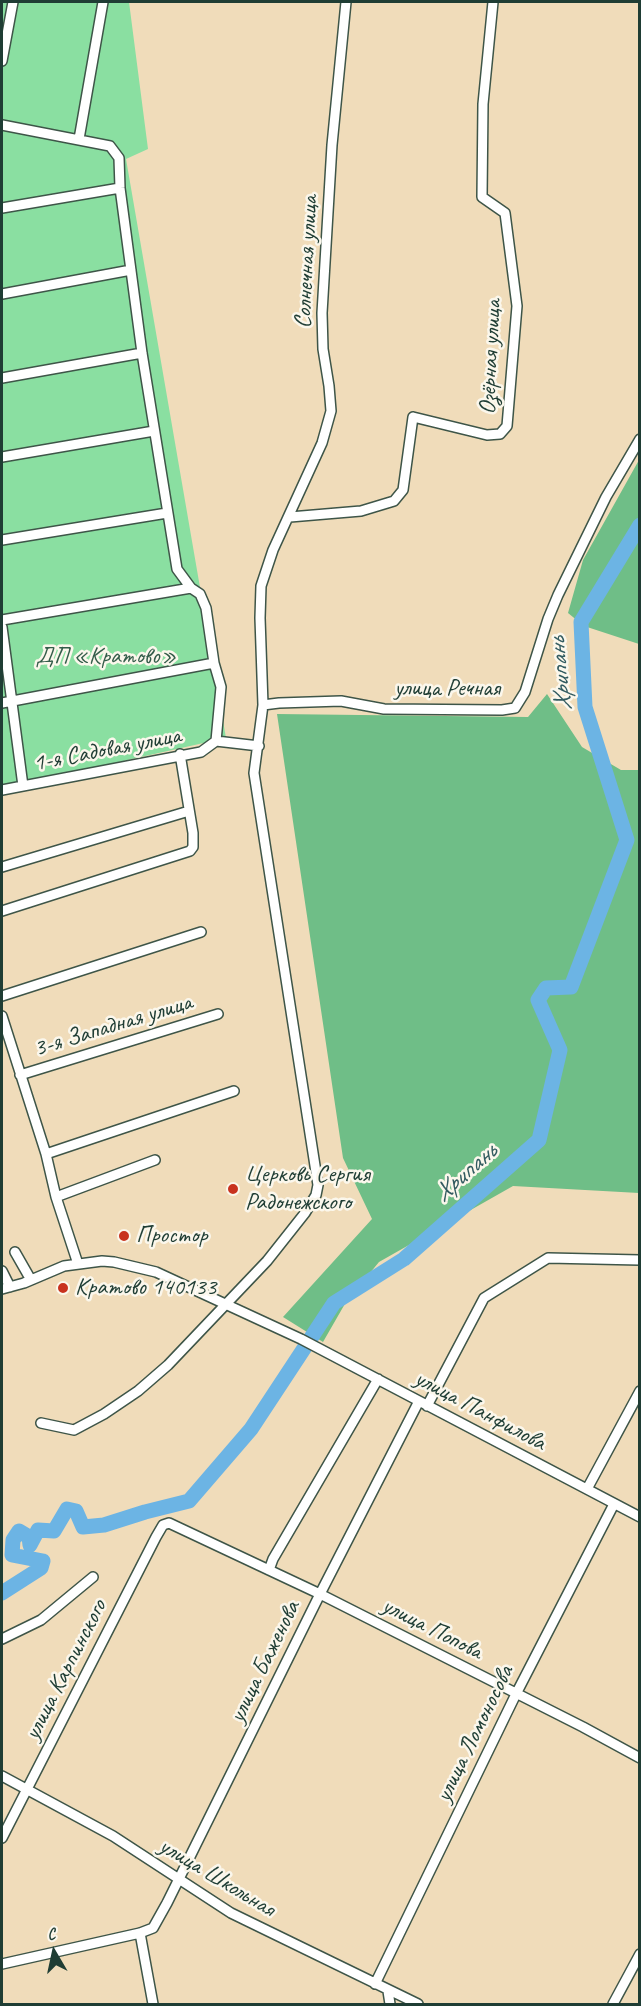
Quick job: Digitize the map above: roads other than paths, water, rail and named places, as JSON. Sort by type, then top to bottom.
[{"type":"street","points":[[2,61],[13,2]]},
{"type":"street","points":[[79,140],[103,2]]},
{"type":"street","name":"Солнечная улица","points":[[41,1423],[75,1430],[138,1391],[168,1365],[243,1289],[280,1246],[316,1195],[318,1185],[254,773],[263,705],[261,586],[273,550],[322,443],[331,411],[330,386],[323,349],[322,314],[332,145],[346,2]]},
{"type":"street","name":"Озёрная улица","points":[[290,517],[361,511],[394,501],[403,490],[413,417],[487,435],[500,434],[507,426],[517,306],[505,213],[482,197],[483,104],[493,2]]},
{"type":"street","points":[[2,125],[110,146],[119,158],[120,188],[142,352],[177,569],[191,588],[200,594],[206,608],[214,663],[221,687],[216,741],[258,746]]},
{"type":"street","points":[[2,208],[120,188]]},
{"type":"street","points":[[2,294],[131,270]]},
{"type":"street","points":[[2,378],[142,352]]},
{"type":"street","points":[[2,458],[154,431]]},
{"type":"street","name":"улица Речная","points":[[263,705],[340,701],[384,709],[502,710],[515,708],[525,692],[558,595],[606,497],[639,439]]},
{"type":"street","points":[[2,540],[167,513]]},
{"type":"street","points":[[2,620],[191,588]]},
{"type":"street","points":[[2,627],[23,786]]},
{"type":"street","points":[[2,703],[214,663]]},
{"type":"street","name":"1-я Садовая улица","points":[[2,790],[180,754],[201,752],[216,741]]},
{"type":"street","points":[[2,911],[187,854],[193,847],[194,840],[180,754]]},
{"type":"street","points":[[2,867],[189,811]]},
{"type":"street","points":[[2,996],[201,932]]},
{"type":"street","name":"3-я Западная улица","points":[[20,1075],[218,1014]]},
{"type":"street","points":[[2,1016],[78,1264]]},
{"type":"street","points":[[46,1154],[234,1091]]},
{"type":"street","points":[[56,1197],[155,1160]]},
{"type":"street","points":[[15,1252],[31,1280]]},
{"type":"street","name":"улица Баженова","points":[[140,1933],[153,1928],[320,1594],[423,1404],[484,1298],[548,1258],[639,1260]]},
{"type":"street","name":"улица Панфилова","points":[[6,1288],[64,1266],[78,1264],[114,1262],[147,1270],[302,1339],[639,1517]]},
{"type":"street","points":[[2,1271],[6,1288]]},
{"type":"street","name":"улица Баженова","points":[[269,1570],[273,1559],[378,1379]]},
{"type":"street","points":[[587,1489],[639,1391]]},
{"type":"street","name":"улица Ломоносова","points":[[375,1984],[516,1694],[614,1504]]},
{"type":"street","name":"улица Попова","points":[[169,1523],[320,1594],[639,1758]]},
{"type":"street","name":"улица Карпинского","points":[[2,1838],[156,1537],[163,1525],[169,1523]]},
{"type":"street","points":[[2,1639],[41,1620],[93,1577]]},
{"type":"street","name":"улица Школьная","points":[[2,1776],[113,1836],[231,1913],[418,2004]]},
{"type":"street","points":[[2,1964],[140,1933],[153,2004]]},
{"type":"street","points":[[613,2004],[639,1954]]},
{"type":"street","points":[[388,1991],[390,2004]]},
{"type":"waterway","name":"Хрипань","points":[[2,1593],[41,1568],[43,1561],[12,1555],[13,1540],[19,1531],[29,1537],[30,1545],[38,1530],[54,1531],[67,1509],[76,1511],[83,1527],[104,1525],[189,1501],[251,1429],[334,1303],[404,1259],[539,1140],[560,1050],[538,1000],[546,988],[571,987],[627,840],[585,707],[581,622],[640,525]]},
{"type":"place","name":"Церковь Сергия Радонежского","points":[[233,1189]]},
{"type":"place","name":"Простор","points":[[124,1236]]},
{"type":"place","name":"Кратово 140133","points":[[63,1288]]},
{"type":"park label","name":"ДП «Кратово»","points":[[106,657]]}]
